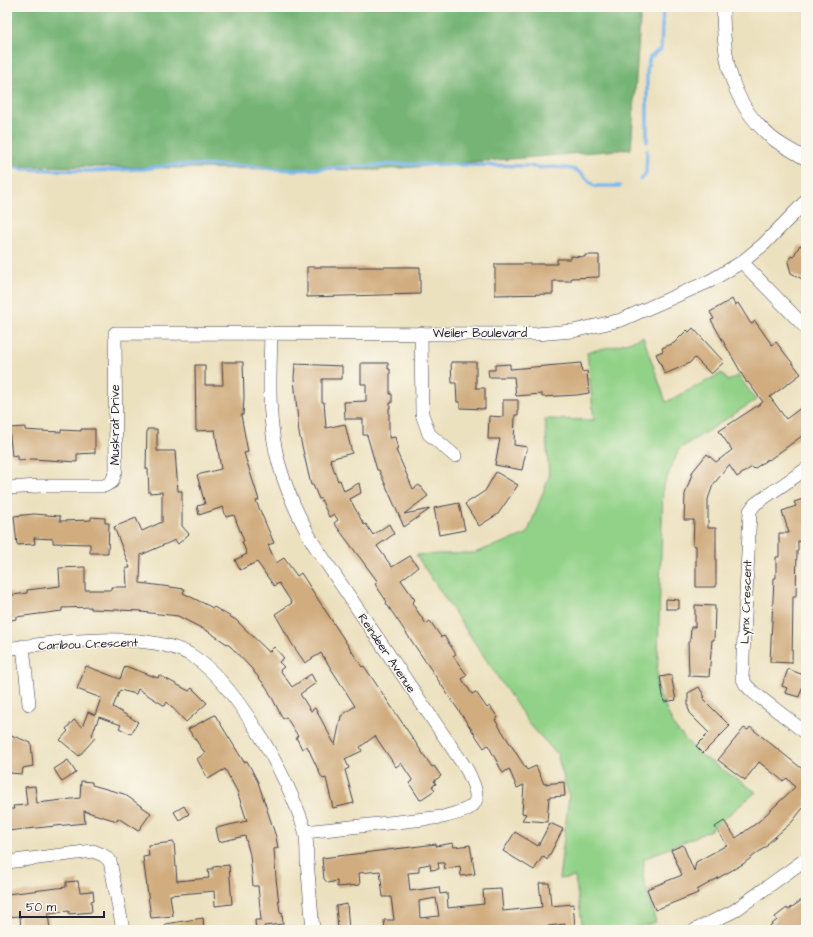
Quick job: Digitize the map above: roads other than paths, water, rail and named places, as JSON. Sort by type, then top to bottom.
[{"type":"street","points":[[723,7],[726,63],[738,96],[749,113],[772,138],[806,159]]},
{"type":"street","name":"Weiler Boulevard","points":[[115,333],[536,334],[573,331],[621,320],[703,284],[742,262],[764,244],[806,201]]},
{"type":"street","points":[[742,262],[806,328]]},
{"type":"street","name":"Muskrat Drive","points":[[7,488],[39,486],[104,486],[112,482],[116,470],[115,333]]},
{"type":"street","name":"Reindeer Avenue","points":[[271,333],[270,404],[274,440],[283,480],[298,515],[313,543],[467,770],[476,788],[477,797],[475,803],[462,812],[443,817],[305,832]]},
{"type":"street","points":[[421,333],[422,414],[429,434],[454,456]]},
{"type":"street","name":"Lynx Crescent","points":[[806,469],[755,504],[750,511],[742,677],[746,685],[753,692],[806,733]]},
{"type":"street","name":"Caribou Crescent","points":[[7,649],[61,642],[127,640],[150,642],[189,654],[209,670],[226,687],[265,744],[283,777],[305,832],[313,930]]},
{"type":"street","points":[[23,646],[29,704]]},
{"type":"street","points":[[7,862],[93,851],[103,855],[110,861],[123,930]]},
{"type":"street","points":[[695,930],[734,911],[805,862]]},
{"type":"waterway","points":[[647,142],[647,69],[650,57],[661,49],[663,7]]},
{"type":"waterway","points":[[641,180],[646,173],[647,150]]},
{"type":"waterway","points":[[7,166],[23,169],[91,171],[143,169],[170,165],[248,166],[297,170],[400,164],[564,167],[580,173],[594,186],[620,186]]}]
